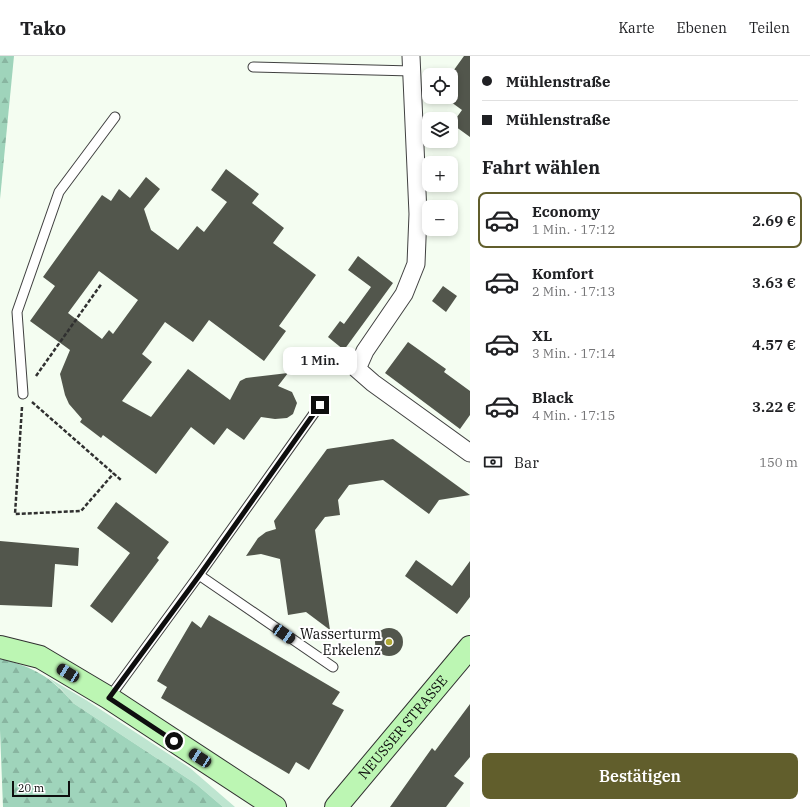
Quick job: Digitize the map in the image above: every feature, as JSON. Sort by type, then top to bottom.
[{"type":"street","points":[[411,64],[418,214],[416,264],[404,294],[365,351],[357,369],[373,383],[470,453]]},
{"type":"street","points":[[0,647],[40,657],[109,698],[275,807]]},
{"type":"street","name":"NEUSSER STRASSE","points":[[336,807],[470,647]]},
{"type":"lane","points":[[253,67],[411,64]]},
{"type":"lane","points":[[23,394],[17,312],[59,192],[114,118]]},
{"type":"lane","points":[[109,698],[199,576],[320,405]]},
{"type":"lane","points":[[199,576],[333,667]]},
{"type":"path","points":[[102,283],[23,394],[14,514],[81,511],[114,473]]},
{"type":"path","points":[[23,394],[121,480]]},
{"type":"green space","points":[[0,56],[14,56],[0,199]]},
{"type":"green space","points":[[0,659],[32,669],[49,679],[73,703],[196,784],[223,807],[3,807],[0,730]]},
{"type":"green space","points":[[47,677],[86,700],[190,768],[235,807],[223,807],[196,784],[73,703],[61,689]]},
{"type":"building","points":[[464,56],[470,56],[470,137],[458,128],[458,116],[462,110],[454,104],[458,104],[458,68],[455,68]]},
{"type":"building","points":[[226,169],[259,194],[252,203],[284,228],[273,243],[316,275],[279,326],[286,331],[264,361],[209,320],[193,342],[165,322],[142,354],[152,362],[122,401],[151,417],[188,369],[230,400],[240,381],[246,378],[288,373],[278,386],[292,392],[297,403],[293,414],[287,418],[275,419],[261,417],[244,440],[227,428],[214,445],[191,427],[156,474],[103,435],[101,438],[80,422],[82,419],[69,404],[65,395],[60,374],[70,350],[30,321],[55,286],[43,277],[102,195],[111,201],[119,189],[130,198],[146,177],[160,189],[144,209],[151,230],[178,250],[197,226],[204,232],[227,202],[211,190]],"holes":[[[99,271],[138,300],[113,334],[109,330],[102,339],[68,313]]]},
{"type":"building","points":[[358,256],[393,283],[344,350],[328,337],[340,321],[344,324],[371,287],[348,270]]},
{"type":"building","points":[[443,286],[457,296],[446,312],[432,301]]},
{"type":"building","points":[[408,342],[446,369],[444,372],[470,391],[470,415],[460,429],[385,373]]},
{"type":"building","points":[[393,439],[470,495],[439,500],[429,514],[383,480],[349,485],[338,500],[340,515],[325,517],[315,530],[330,630],[306,612],[288,615],[280,559],[261,554],[246,556],[258,538],[266,532],[276,529],[274,521],[327,449]]},
{"type":"building","points":[[116,502],[169,542],[157,558],[159,560],[112,623],[90,606],[130,553],[97,528]]},
{"type":"building","points":[[0,541],[79,548],[78,566],[55,564],[52,607],[0,605]]},
{"type":"building","points":[[416,560],[452,586],[470,561],[470,597],[457,614],[405,576]]},
{"type":"building","points":[[209,615],[340,692],[332,704],[344,710],[309,770],[296,762],[289,774],[161,698],[167,687],[157,681],[162,672],[192,621],[201,628]]},
{"type":"building","name":"Wasserturm Erkelenz","points":[[389,628],[399,632],[403,642],[399,652],[389,656],[379,652],[375,642],[379,632]]},
{"type":"building","points":[[470,704],[470,757],[454,776],[464,783],[446,807],[390,807],[432,748],[435,751]]},
{"type":"place","name":"Wasserturm Erkelenz","points":[[389,642]]},
{"type":"route","points":[[174,741],[109,698],[199,576],[320,405]]}]
